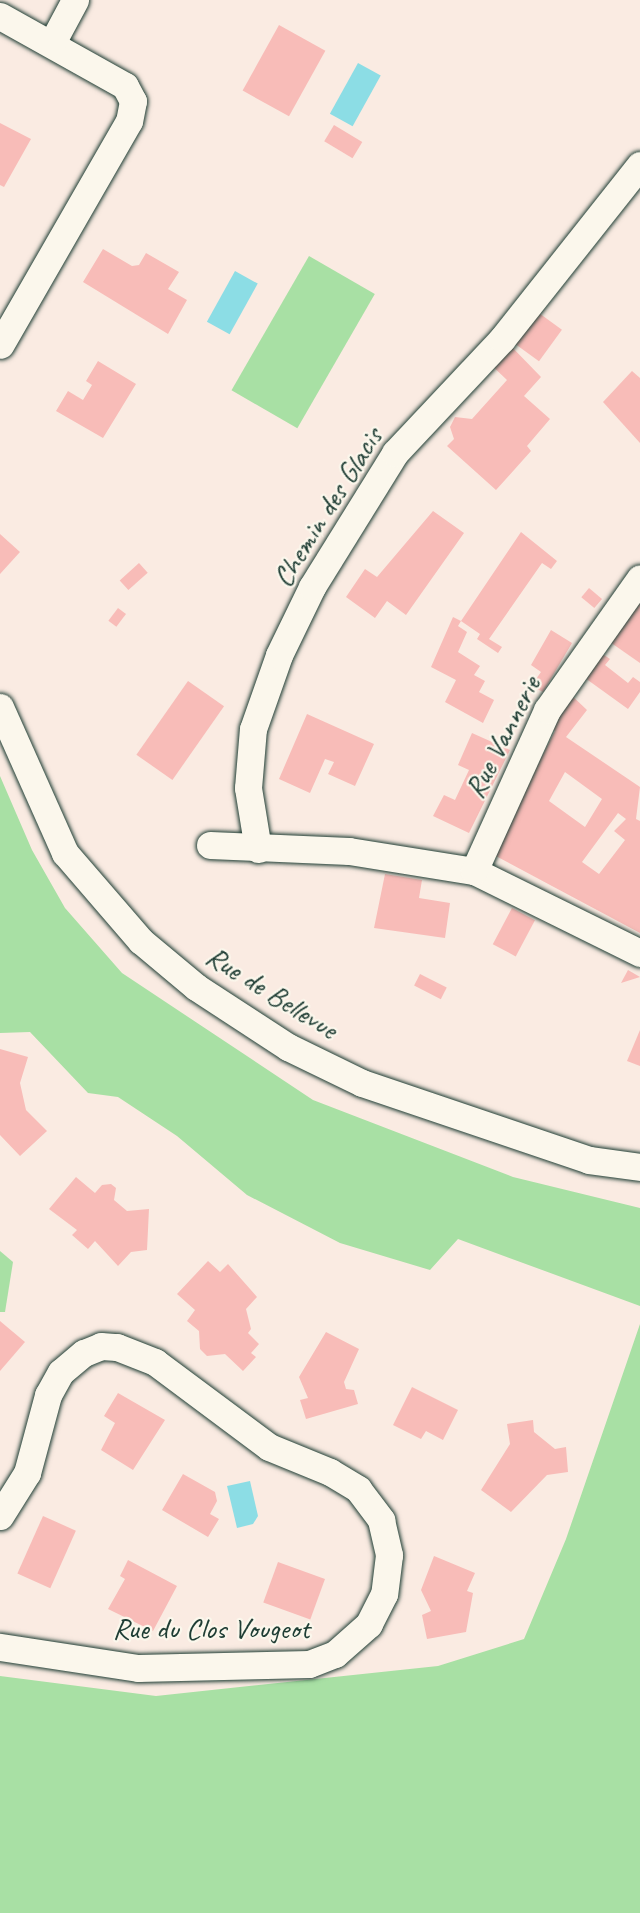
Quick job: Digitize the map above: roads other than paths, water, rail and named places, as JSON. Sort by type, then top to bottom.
[{"type":"street","points":[[52,43],[75,0]]},
{"type":"street","points":[[0,16],[52,43],[125,86],[133,101],[129,121],[0,345]]},
{"type":"street","name":"Chemin des Glacis","points":[[258,849],[248,788],[253,729],[279,654],[312,587],[395,453],[502,339],[640,165]]},
{"type":"street","name":"Rue Vannerie","points":[[474,871],[547,710],[640,578]]},
{"type":"street","name":"Rue de Bellevue","points":[[0,707],[65,853],[141,941],[196,987],[288,1047],[362,1083],[589,1160],[640,1167]]},
{"type":"street","points":[[210,845],[258,849],[349,851],[474,871],[640,953]]},
{"type":"street","name":"Rue du Clos Vougeot","points":[[0,1516],[27,1473],[48,1395],[61,1372],[84,1353],[101,1346],[117,1347],[155,1362],[269,1447],[330,1472],[358,1489],[381,1520],[389,1556],[384,1594],[369,1624],[335,1654],[309,1664],[138,1668],[0,1647]]},
{"type":"water","points":[[358,63],[381,76],[353,126],[330,114]]},
{"type":"water","points":[[235,271],[258,284],[230,334],[207,322]]},
{"type":"water","points":[[250,1481],[258,1516],[253,1524],[237,1528],[227,1486]]}]
